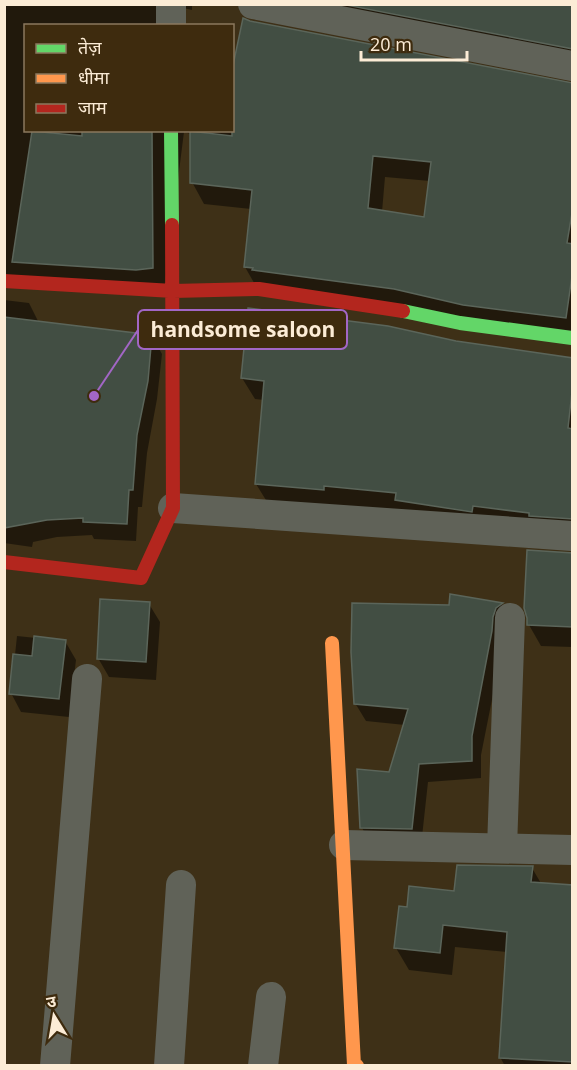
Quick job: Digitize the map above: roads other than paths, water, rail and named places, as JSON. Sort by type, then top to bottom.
[{"type":"street","points":[[171,4],[171,24]]},
{"type":"street","points":[[253,4],[573,66]]},
{"type":"street","points":[[4,562],[141,578],[172,508],[171,132]]},
{"type":"street","points":[[4,281],[173,291],[259,289],[391,308],[460,323],[573,338]]},
{"type":"street","points":[[172,508],[573,536]]},
{"type":"street","points":[[502,848],[510,618]]},
{"type":"street","points":[[332,643],[354,1065],[357,1065]]},
{"type":"street","points":[[55,1065],[87,679]]},
{"type":"street","points":[[344,845],[573,850]]},
{"type":"street","points":[[169,1065],[181,885]]},
{"type":"street","points":[[262,1065],[271,997]]},
{"type":"place","name":"handsome saloon","points":[[94,396]]}]
